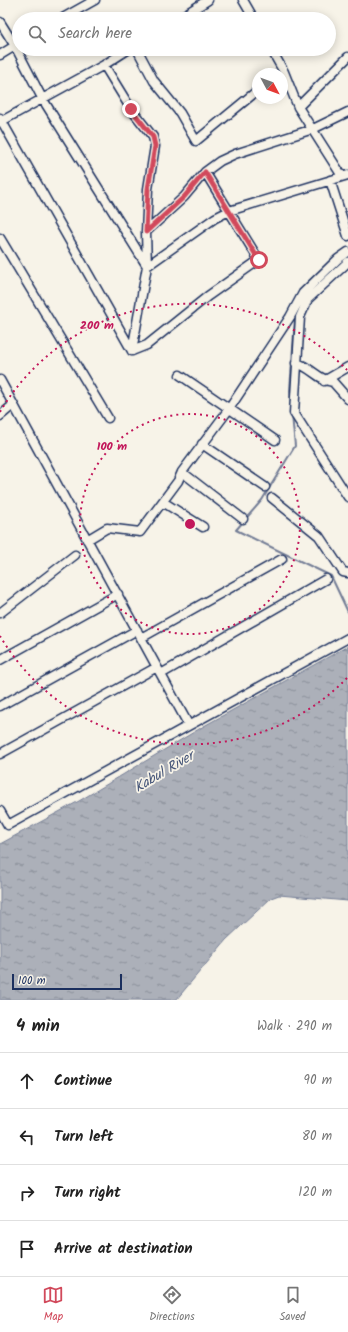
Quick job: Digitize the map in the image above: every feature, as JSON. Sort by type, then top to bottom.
[{"type":"street","points":[[74,12],[95,0]]},
{"type":"street","points":[[189,12],[208,0]]},
{"type":"street","points":[[243,0],[250,12]]},
{"type":"street","points":[[0,22],[12,38]]},
{"type":"street","points":[[0,55],[12,47]]},
{"type":"street","points":[[23,56],[42,98],[147,266]]},
{"type":"street","points":[[119,56],[104,66],[1,120],[132,351]]},
{"type":"street","points":[[141,56],[154,80],[180,113],[196,141],[252,95]]},
{"type":"street","points":[[274,56],[280,68]]},
{"type":"street","points":[[298,107],[348,57]]},
{"type":"street","points":[[104,66],[131,109],[153,137],[155,146],[148,189],[146,232],[147,266],[132,351]]},
{"type":"street","points":[[147,266],[215,218],[229,211],[345,175],[298,107],[288,86]]},
{"type":"street","points":[[146,232],[184,197],[205,172],[235,154],[313,129],[348,112]]},
{"type":"street","points":[[132,351],[147,345],[208,296],[259,260],[205,172]]},
{"type":"street","points":[[330,180],[348,236]]},
{"type":"street","points":[[0,238],[108,418]]},
{"type":"street","points":[[87,540],[107,528],[140,532],[178,481],[182,472],[202,444],[229,409],[290,317],[303,293],[338,259],[348,252]]},
{"type":"street","points":[[348,262],[308,299],[300,317],[294,413],[348,497]]},
{"type":"street","points":[[296,363],[303,364],[324,381],[333,382],[348,399]]},
{"type":"street","points":[[324,381],[348,367]]},
{"type":"street","points":[[180,375],[274,440]]},
{"type":"street","points":[[0,380],[188,724]]},
{"type":"street","points":[[0,416],[13,405]]},
{"type":"street","points":[[202,444],[265,487]]},
{"type":"street","points":[[182,472],[243,519]]},
{"type":"street","points":[[272,498],[318,536],[333,555],[343,572],[348,573]]},
{"type":"street","points":[[163,502],[203,527]]},
{"type":"street","points":[[0,613],[75,555]]},
{"type":"street","points":[[141,638],[282,559]]},
{"type":"street","points":[[0,754],[159,671],[326,579]]},
{"type":"street","points":[[0,660],[118,594]]},
{"type":"street","points":[[0,706],[137,630]]},
{"type":"street","points":[[0,811],[8,825],[188,724],[348,638]]},
{"type":"water","name":"Kabul River","points":[[348,646],[348,901],[279,895],[271,898],[226,940],[176,1000],[0,1000],[0,844],[79,801],[204,726]]},
{"type":"waterway","points":[[291,405],[290,390],[295,318]]},
{"type":"waterway","points":[[292,415],[295,446],[262,500],[236,530],[331,576],[348,612]]},
{"type":"route","points":[[131,109],[153,137],[155,146],[148,189],[146,232],[184,197],[205,172],[259,260]]}]
